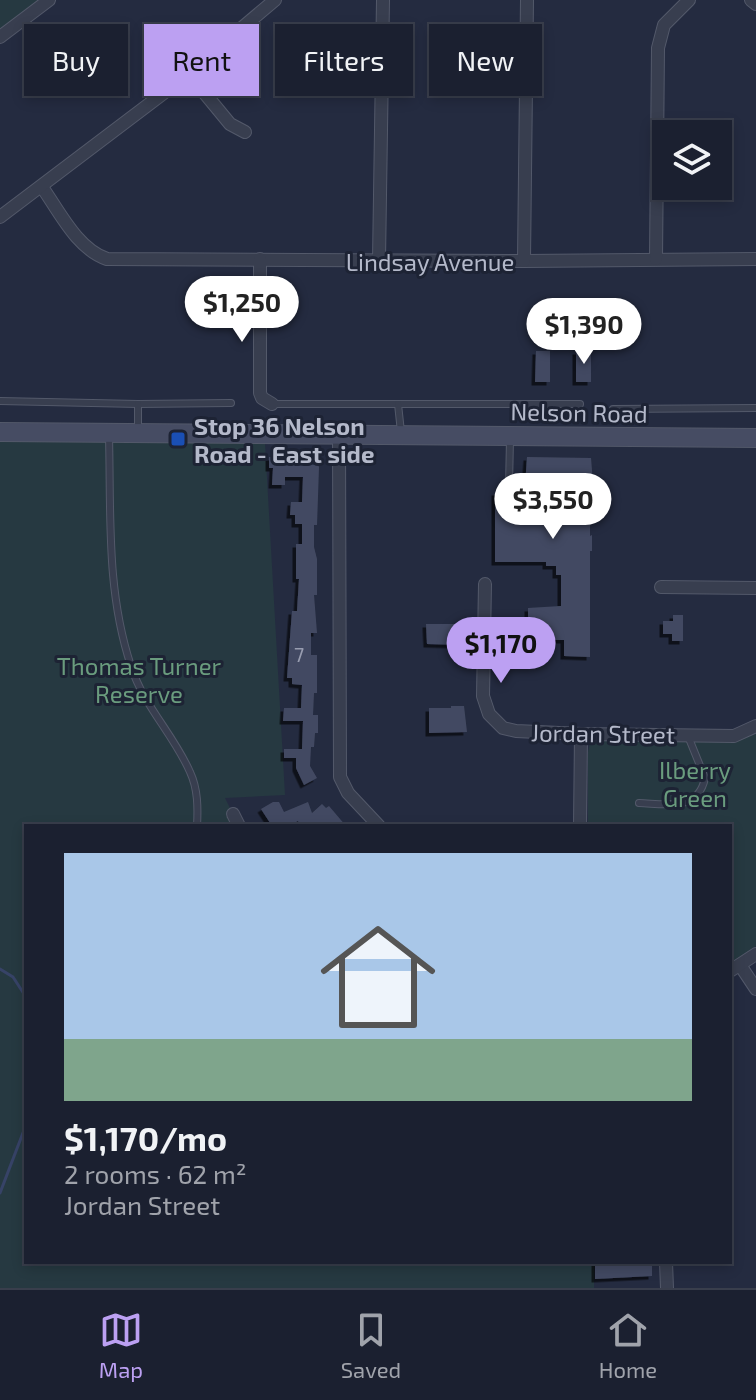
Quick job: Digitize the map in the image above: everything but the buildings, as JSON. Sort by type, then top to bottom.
[{"type":"main road","name":"Nelson Road","points":[[0,432],[756,438]]},
{"type":"street","points":[[0,37],[49,0]]},
{"type":"street","points":[[246,24],[275,0]]},
{"type":"street","points":[[379,260],[383,0]]},
{"type":"street","points":[[524,261],[527,0]]},
{"type":"street","points":[[656,259],[658,48],[664,25],[689,0]]},
{"type":"street","points":[[751,0],[756,4]]},
{"type":"street","points":[[0,217],[159,96]]},
{"type":"street","points":[[207,96],[230,124],[245,132]]},
{"type":"street","name":"Lindsay Avenue","points":[[42,187],[82,242],[100,257],[122,260],[756,259]]},
{"type":"street","points":[[260,259],[260,393],[272,404]]},
{"type":"street","points":[[339,435],[340,777],[348,793],[377,824]]},
{"type":"street","name":"Jordan Street","points":[[485,584],[485,706],[492,719],[511,731],[738,736],[756,726]]},
{"type":"street","points":[[661,587],[756,588]]},
{"type":"street","points":[[580,824],[581,734]]},
{"type":"street","points":[[756,954],[735,968],[756,989]]},
{"type":"street","points":[[666,1264],[667,1288]]},
{"type":"lane","points":[[0,401],[231,403]]},
{"type":"lane","points":[[138,404],[138,432]]},
{"type":"lane","name":"Nelson Road","points":[[272,404],[580,404]]},
{"type":"lane","points":[[398,404],[401,434]]},
{"type":"lane","name":"Nelson Road","points":[[613,409],[756,408]]},
{"type":"lane","points":[[108,432],[115,610],[132,670],[143,695],[190,772],[197,794],[197,824]]},
{"type":"lane","points":[[509,486],[510,435]]},
{"type":"lane","points":[[639,803],[685,804],[697,797],[705,778],[688,736]]},
{"type":"green space","points":[[0,0],[46,0],[0,37]]},
{"type":"green space","name":"Thomas Turner Reserve","points":[[0,438],[265,443],[285,795],[225,798],[238,824],[24,824],[24,1264],[594,1264],[594,1288],[0,1288]]},
{"type":"green space","name":"Ilberry Green","points":[[756,734],[756,946],[732,962],[732,824],[588,824],[588,752],[590,743],[595,739],[743,738]]},
{"type":"waterway","points":[[0,969],[13,977],[24,994]]},
{"type":"waterway","points":[[0,1193],[24,1130]]},
{"type":"place","name":"Stop 36 Nelson Road - East side","points":[[178,439]]}]
